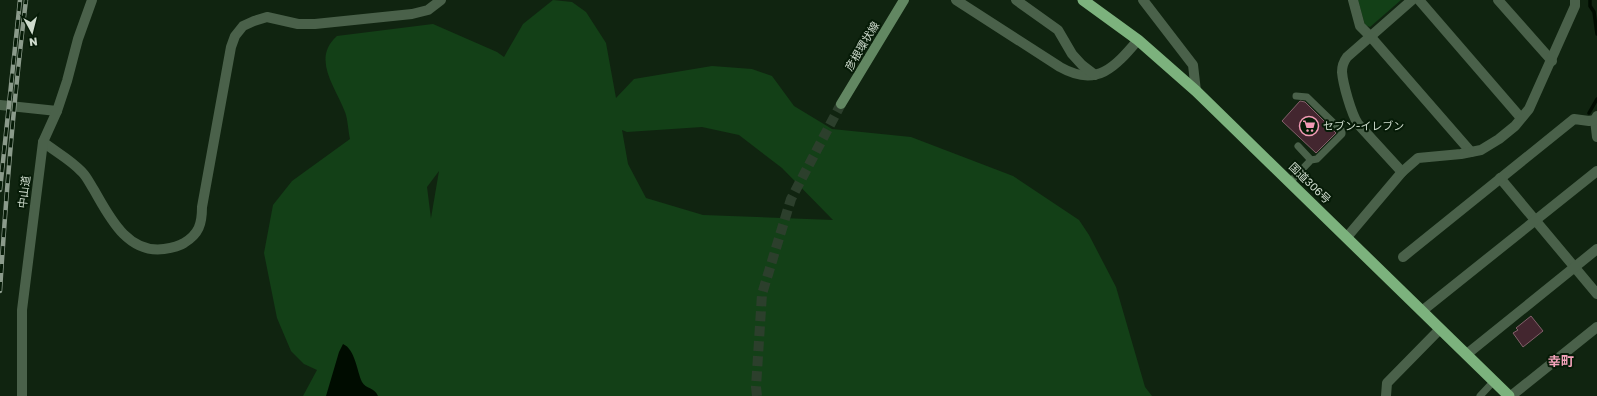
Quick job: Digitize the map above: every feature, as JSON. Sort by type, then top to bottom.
[{"type":"highway","name":"国道306号","points":[[1083,0],[1138,40],[1196,91],[1510,396]]},
{"type":"main road","name":"彦根環状線","points":[[841,104],[904,0]]},
{"type":"street","name":"中山道","points":[[22,396],[22,310],[34,201],[43,142],[57,111],[78,39],[92,0]]},
{"type":"street","points":[[43,142],[72,162],[83,173],[114,225],[135,243],[147,249],[156,250],[180,245],[191,238],[202,221],[202,207],[231,47],[235,36],[243,26],[266,17],[298,24],[315,24],[412,14],[428,10],[441,0]]},
{"type":"street","points":[[956,0],[1070,73],[1095,75],[1105,72],[1115,66],[1138,40]]},
{"type":"street","points":[[1016,0],[1058,30],[1072,54],[1082,65],[1095,75]]},
{"type":"street","points":[[1143,0],[1193,65],[1196,91]]},
{"type":"street","points":[[1353,0],[1360,26],[1471,152]]},
{"type":"street","points":[[1402,172],[1358,124],[1353,116],[1342,72],[1343,64],[1347,56],[1412,0]]},
{"type":"street","points":[[1419,0],[1521,118]]},
{"type":"street","points":[[1498,0],[1552,61]]},
{"type":"street","points":[[1347,237],[1402,172],[1418,158],[1422,156],[1440,156],[1481,150],[1499,139],[1514,126],[1529,109],[1576,6],[1575,0]]},
{"type":"street","points":[[0,105],[57,111]]},
{"type":"street","points":[[1403,257],[1574,119],[1588,121],[1596,118],[1597,137]]},
{"type":"street","points":[[1422,311],[1597,171]]},
{"type":"street","points":[[1500,178],[1597,294]]},
{"type":"street","points":[[1467,354],[1597,249]]},
{"type":"street","points":[[1510,396],[1597,326]]},
{"type":"street","points":[[1386,396],[1386,383],[1440,329]]},
{"type":"lane","points":[[1290,182],[1311,160],[1317,159],[1342,134],[1342,131],[1307,97],[1296,96]]},
{"type":"lane","points":[[1298,146],[1311,160]]},
{"type":"lane","points":[[1480,396],[1494,381]]},
{"type":"green space","points":[[553,0],[572,2],[586,12],[606,43],[616,98],[634,79],[712,66],[752,69],[772,76],[794,106],[832,129],[911,137],[1013,176],[1079,220],[1089,235],[1116,287],[1145,387],[1152,396],[303,396],[317,370],[304,364],[291,351],[277,318],[264,253],[273,205],[292,181],[350,139],[346,115],[328,73],[326,64],[326,54],[330,45],[337,36],[433,24],[497,52],[504,57],[523,24]],"holes":[[[702,127],[739,135],[782,168],[833,220],[703,215],[646,198],[628,164],[622,130],[627,132]],[[439,171],[431,218],[431,219],[427,187]]]},
{"type":"green space","points":[[1358,0],[1401,0],[1370,27],[1365,25]]},
{"type":"shaded area","points":[[343,344],[353,355],[362,382],[378,396],[326,396],[339,352]]},
{"type":"building","name":"セブン-イレブン","points":[[1300,101],[1305,102],[1336,133],[1316,153],[1282,121]]},
{"type":"building","points":[[1531,316],[1543,331],[1523,347],[1513,333],[1518,330],[1516,328]]},
{"type":"waterway","points":[[1590,0],[1590,6],[1594,12],[1597,34]]},
{"type":"waterway","points":[[1589,113],[1597,99]]},
{"type":"tunnel","points":[[757,396],[756,387],[762,294],[791,199],[841,104]]},
{"type":"railway","points":[[0,190],[20,0]]},
{"type":"railway","points":[[0,291],[11,145],[26,0]]},
{"type":"place","name":"セブン-イレブン","points":[[1309,126]]},
{"type":"district","name":"幸町","points":[[1561,361]]}]
